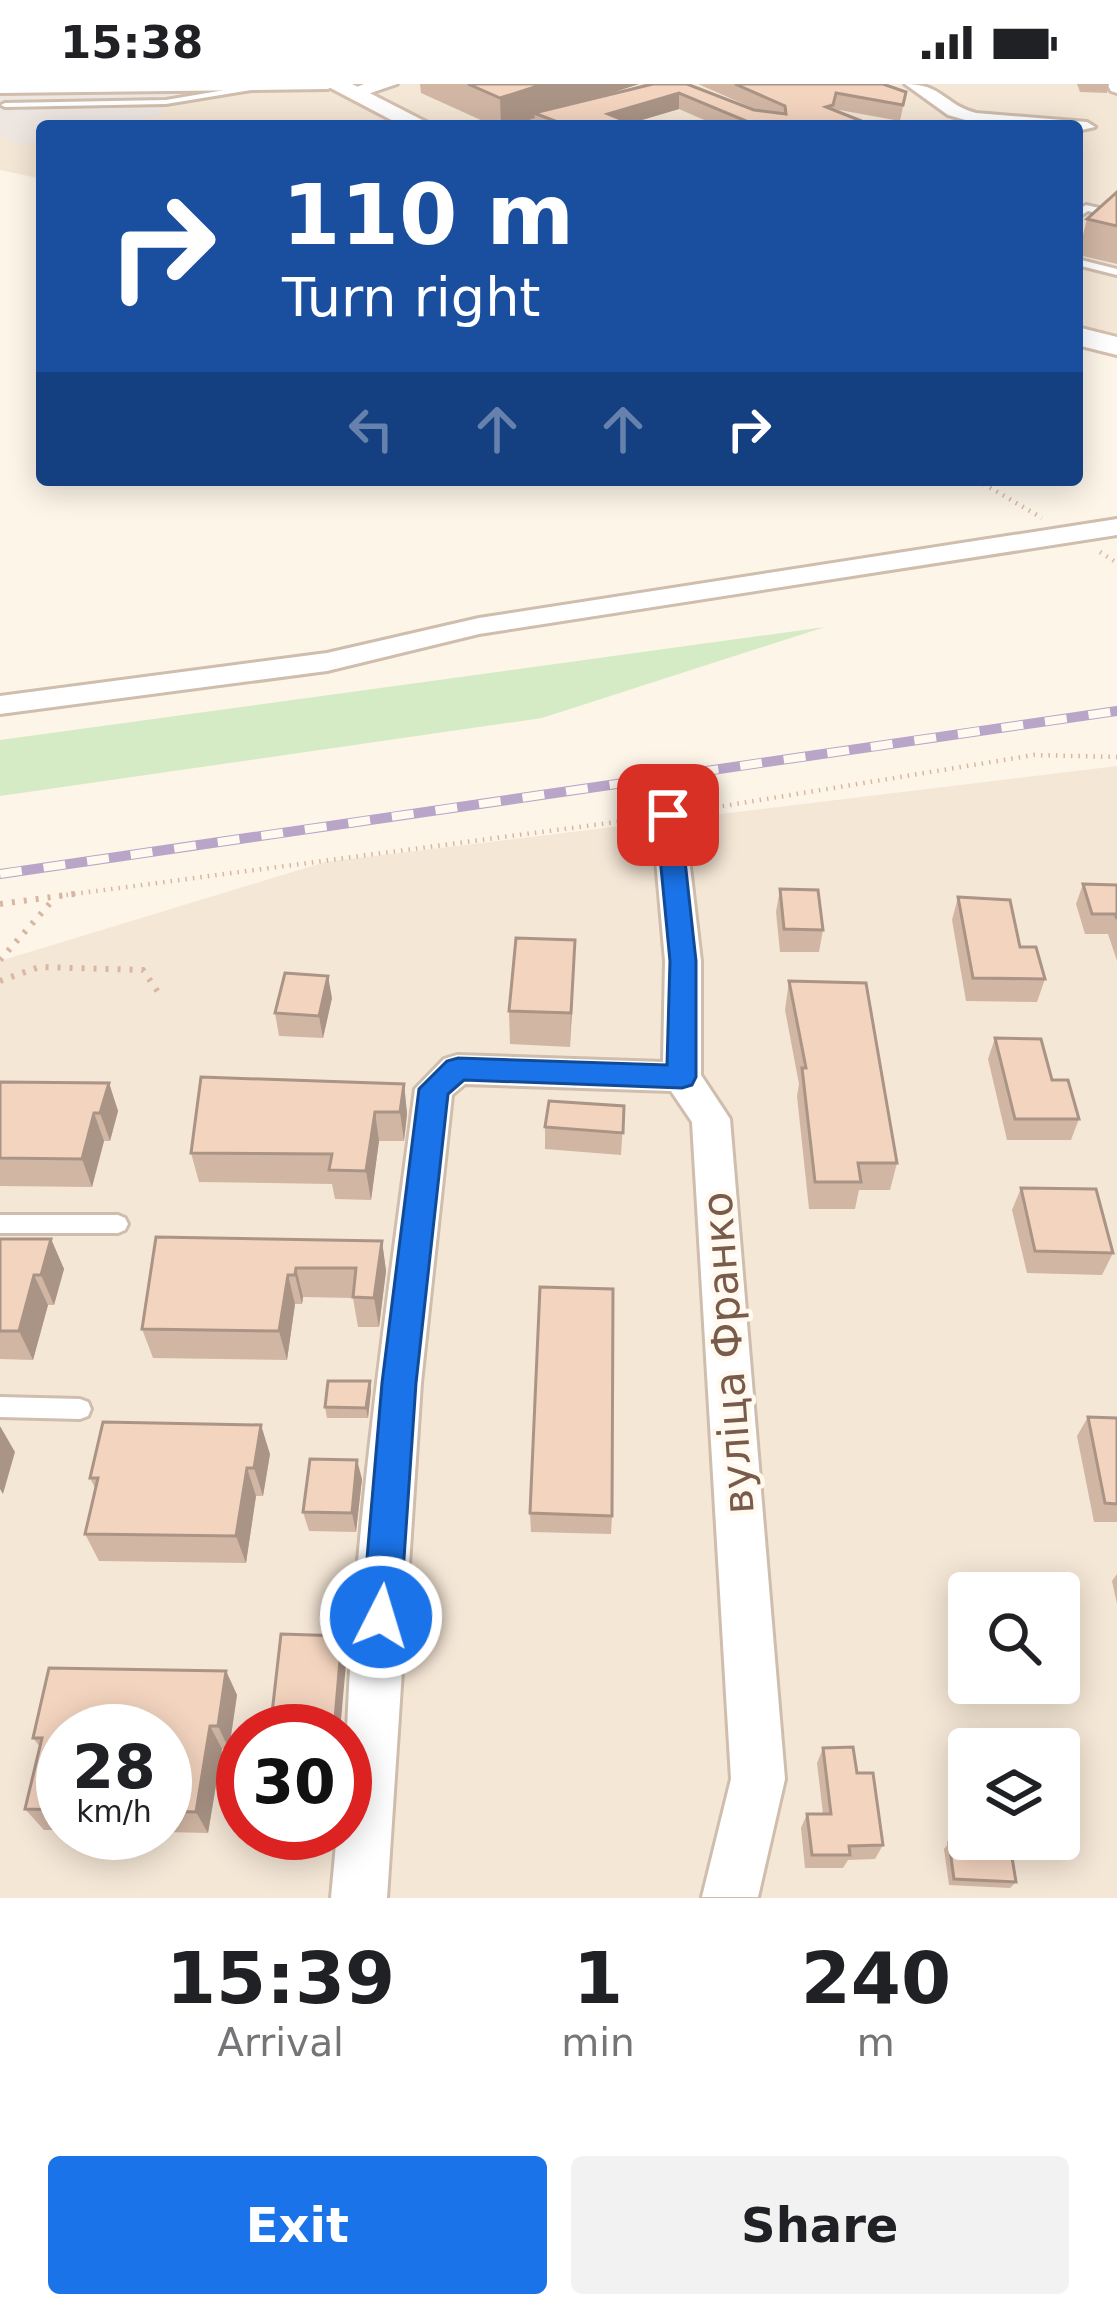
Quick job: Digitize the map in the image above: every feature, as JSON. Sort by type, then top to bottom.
[{"type":"main road","points":[[338,87],[409,120]]},
{"type":"main road","points":[[1083,338],[1117,346]]},
{"type":"street","points":[[2,96],[388,84]]},
{"type":"street","points":[[546,120],[672,84],[694,93]]},
{"type":"street","points":[[913,84],[932,90],[950,110],[1013,120]]},
{"type":"street","points":[[0,705],[327,662],[479,626],[1117,527]]},
{"type":"street","points":[[358,1898],[399,1383],[434,1089],[458,1069],[682,1077],[683,961],[668,815]]},
{"type":"street","name":"вуліца Франко","points":[[682,1077],[711,1118],[758,1779],[730,1898]]},
{"type":"street","points":[[720,1898],[730,1898]]},
{"type":"lane","points":[[1083,210],[1117,215]]},
{"type":"lane","points":[[1083,264],[1117,272]]},
{"type":"lane","points":[[0,1224],[118,1225]]},
{"type":"lane","points":[[0,1407],[80,1409]]},
{"type":"path","points":[[987,486],[1070,534]]},
{"type":"path","points":[[0,904],[668,815],[1034,755],[1117,757]]},
{"type":"path","points":[[0,960],[55,898]]},
{"type":"path","points":[[0,981],[39,967],[143,970],[162,998]]},
{"type":"shaded area","points":[[0,84],[1117,84],[1117,343],[1083,335],[1083,120],[36,120],[36,178],[0,170]]},
{"type":"shaded area","points":[[0,94],[170,94],[160,116],[36,120],[36,143],[20,146],[0,134]]},
{"type":"shaded area","points":[[1117,766],[1117,1898],[0,1898],[0,961],[325,862]]},
{"type":"green space","points":[[825,627],[542,718],[0,796],[0,740]]},
{"type":"building","points":[[468,84],[544,84],[500,98]]},
{"type":"building","points":[[653,84],[687,84],[754,110],[786,114],[785,106],[735,84],[883,84],[906,92],[903,105],[836,93],[833,105],[826,107],[859,120],[744,120],[679,93],[608,114],[623,120],[552,120],[534,113]]},
{"type":"building","points":[[1117,192],[1117,226],[1087,219]]},
{"type":"building","points":[[1083,884],[1117,885],[1117,919],[1115,914],[1092,914]]},
{"type":"building","points":[[780,889],[818,890],[823,930],[784,929]]},
{"type":"building","points":[[958,897],[1010,900],[1020,947],[1036,947],[1045,979],[973,978]]},
{"type":"building","points":[[516,938],[575,940],[571,1013],[509,1011]]},
{"type":"building","points":[[285,973],[328,976],[319,1016],[275,1013]]},
{"type":"building","points":[[789,981],[866,983],[897,1163],[858,1163],[861,1182],[815,1182],[802,1068],[806,1068]]},
{"type":"building","points":[[995,1038],[1041,1039],[1052,1080],[1068,1080],[1079,1119],[1015,1119]]},
{"type":"building","points":[[201,1077],[404,1084],[400,1112],[375,1112],[366,1171],[329,1170],[332,1154],[191,1153]]},
{"type":"building","points":[[0,1082],[109,1083],[100,1113],[94,1113],[82,1159],[0,1158]]},
{"type":"building","points":[[549,1101],[624,1106],[623,1133],[545,1127]]},
{"type":"building","points":[[1021,1188],[1096,1189],[1113,1253],[1035,1251]]},
{"type":"building","points":[[156,1237],[382,1241],[374,1298],[353,1297],[356,1268],[296,1268],[295,1275],[288,1275],[279,1331],[142,1329]]},
{"type":"building","points":[[0,1239],[51,1239],[41,1275],[34,1275],[19,1331],[0,1331]]},
{"type":"building","points":[[540,1287],[613,1289],[612,1516],[530,1513]]},
{"type":"building","points":[[328,1381],[370,1381],[366,1408],[325,1407]]},
{"type":"building","points":[[1088,1417],[1117,1418],[1117,1504],[1105,1503]]},
{"type":"building","points":[[103,1422],[261,1425],[254,1468],[247,1468],[236,1536],[85,1534],[98,1478],[90,1478]]},
{"type":"building","points":[[310,1459],[357,1460],[352,1513],[303,1512]]},
{"type":"building","points":[[281,1634],[342,1636],[336,1704],[273,1704]]},
{"type":"building","points":[[49,1668],[226,1671],[221,1704],[216,1704],[216,1726],[210,1726],[196,1812],[192,1812],[192,1704],[41,1704]]},
{"type":"building","points":[[853,1747],[857,1773],[873,1773],[883,1845],[849,1846],[850,1855],[812,1855],[807,1814],[831,1814],[823,1748]]},
{"type":"building","points":[[36,1763],[36,1809],[25,1809]]},
{"type":"building","points":[[951,1860],[1012,1860],[1016,1882],[954,1879]]},
{"type":"railway","points":[[0,874],[1117,711]]},
{"type":"route","points":[[381,1617],[399,1383],[434,1089],[458,1069],[682,1077],[683,961],[668,815]]}]
